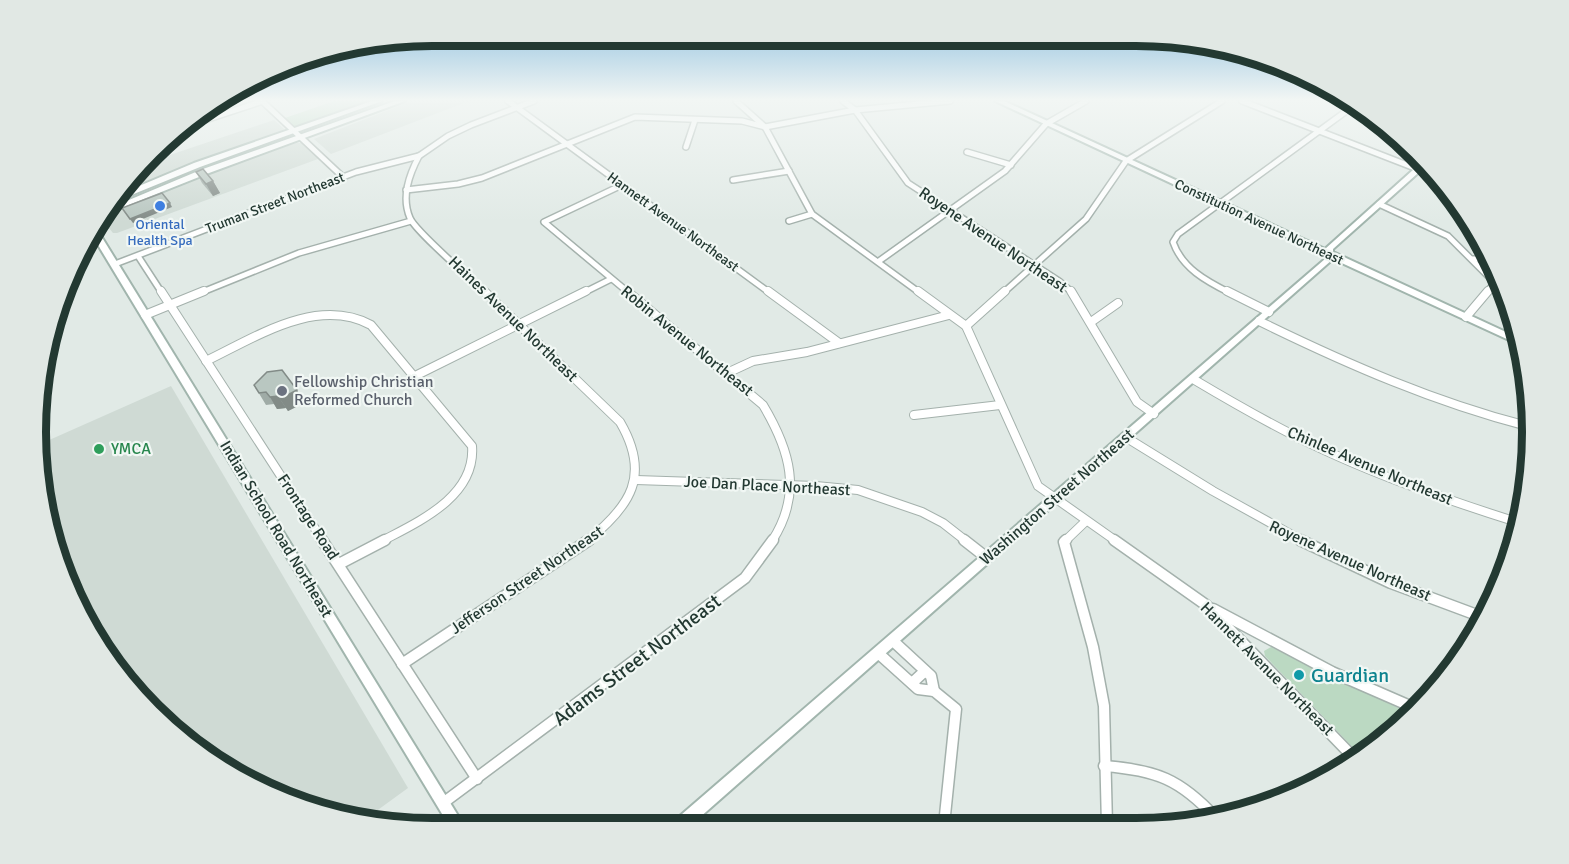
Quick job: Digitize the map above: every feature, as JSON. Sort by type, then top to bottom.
[{"type":"street","points":[[130,192],[197,165],[266,141]]},
{"type":"street","points":[[119,207],[206,171],[290,141]]},
{"type":"street","points":[[306,141],[343,177]]},
{"type":"street","name":"Truman Street Northeast","points":[[115,264],[343,177],[419,156],[440,141]]},
{"type":"street","name":"Hannett Avenue Northeast","points":[[562,141],[839,343]]},
{"type":"street","points":[[406,190],[458,184],[482,178],[573,141]]},
{"type":"street","points":[[686,147],[688,141]]},
{"type":"street","points":[[773,141],[812,213],[966,326],[1086,219],[1126,161],[1157,141]]},
{"type":"street","name":"Royene Avenue Northeast","points":[[878,141],[908,183],[1074,294],[1137,402],[1154,414]]},
{"type":"street","points":[[879,261],[1011,165],[1031,141]]},
{"type":"street","name":"Constitution Avenue Northeast","points":[[1083,141],[1510,338]]},
{"type":"street","points":[[1269,312],[1189,269],[1174,252],[1173,242],[1178,234],[1306,141]]},
{"type":"street","points":[[1350,141],[1414,163]]},
{"type":"street","points":[[967,152],[1011,165]]},
{"type":"street","points":[[146,315],[298,252],[411,221],[405,201],[406,190],[409,174],[419,156]]},
{"type":"street","name":"Washington Street Northeast","points":[[688,818],[1329,260],[1329,248],[1419,169]]},
{"type":"street","points":[[733,180],[789,171]]},
{"type":"street","name":"Robin Avenue Northeast","points":[[622,185],[544,222],[763,405],[773,419],[788,453],[791,486]]},
{"type":"street","points":[[1379,204],[1448,236],[1472,259],[1493,285],[1466,317]]},
{"type":"street","points":[[789,221],[812,213]]},
{"type":"street","name":"Haines Avenue Northeast","points":[[411,221],[620,422],[630,436],[636,455],[636,480]]},
{"type":"street","name":"Indian School Road Northeast","points":[[99,238],[453,818]]},
{"type":"street","name":"Frontage Road","points":[[138,256],[477,779]]},
{"type":"street","points":[[1472,259],[1482,259]]},
{"type":"street","points":[[415,376],[611,279]]},
{"type":"street","points":[[1091,322],[1118,303]]},
{"type":"street","points":[[206,361],[294,321],[329,313],[349,313],[364,319],[415,376],[472,446],[474,462],[469,477],[457,493],[436,509],[339,564]]},
{"type":"street","points":[[726,374],[753,361],[839,343],[949,315]]},
{"type":"street","points":[[1259,321],[1370,375],[1415,392],[1522,424]]},
{"type":"street","name":"Hannett Avenue Northeast","points":[[966,326],[1038,486],[1206,605],[1350,754]]},
{"type":"street","name":"Chinlee Avenue Northeast","points":[[1193,379],[1261,418],[1338,457],[1427,493],[1512,520]]},
{"type":"street","points":[[914,415],[1000,405]]},
{"type":"street","name":"Royene Avenue Northeast","points":[[1127,438],[1198,484],[1281,531],[1391,582],[1477,615]]},
{"type":"street","name":"Joe Dan Place Northeast","points":[[636,480],[858,490],[901,503],[943,524],[987,558]]},
{"type":"street","name":"Jefferson Street Northeast","points":[[402,664],[581,546],[609,525],[627,503],[636,480]]},
{"type":"street","name":"Adams Street Northeast","points":[[444,803],[745,578],[767,553],[781,529],[791,486]]},
{"type":"street","points":[[1086,521],[1064,542],[1095,657],[1104,706],[1107,818]]},
{"type":"street","points":[[1206,605],[1332,672],[1409,706]]},
{"type":"street","points":[[892,640],[930,676],[934,691]]},
{"type":"street","points":[[878,653],[918,689],[934,691],[956,709],[945,818]]},
{"type":"street","points":[[912,683],[925,671]]},
{"type":"street","points":[[1104,766],[1165,774],[1186,786],[1209,810]]},
{"type":"shaded area","points":[[211,141],[259,141],[133,188],[160,158]]},
{"type":"shaded area","points":[[317,141],[364,141],[331,154]]},
{"type":"shaded area","points":[[296,143],[301,143],[318,159],[117,233],[113,233],[107,225],[115,213],[188,181]]},
{"type":"shaded area","points":[[171,386],[408,788],[374,813],[308,797],[261,778],[239,766],[197,738],[159,705],[111,646],[86,603],[76,580],[54,507],[46,441]]},
{"type":"green space","points":[[1271,647],[1404,711],[1355,750],[1265,656],[1264,651]]},
{"type":"building","points":[[203,169],[213,181],[206,184],[196,172]]},
{"type":"building","points":[[162,193],[170,203],[130,219],[122,208]]},
{"type":"building","points":[[282,370],[297,390],[280,399],[278,396],[270,397],[266,392],[259,393],[254,385],[267,372]]},
{"type":"place","name":"Oriental Health Spa","points":[[160,206]]},
{"type":"place","name":"Fellowship Christian Reformed Church","points":[[282,391]]},
{"type":"place","name":"YMCA","points":[[99,449]]},
{"type":"place","name":"Guardian","points":[[1299,675]]}]
